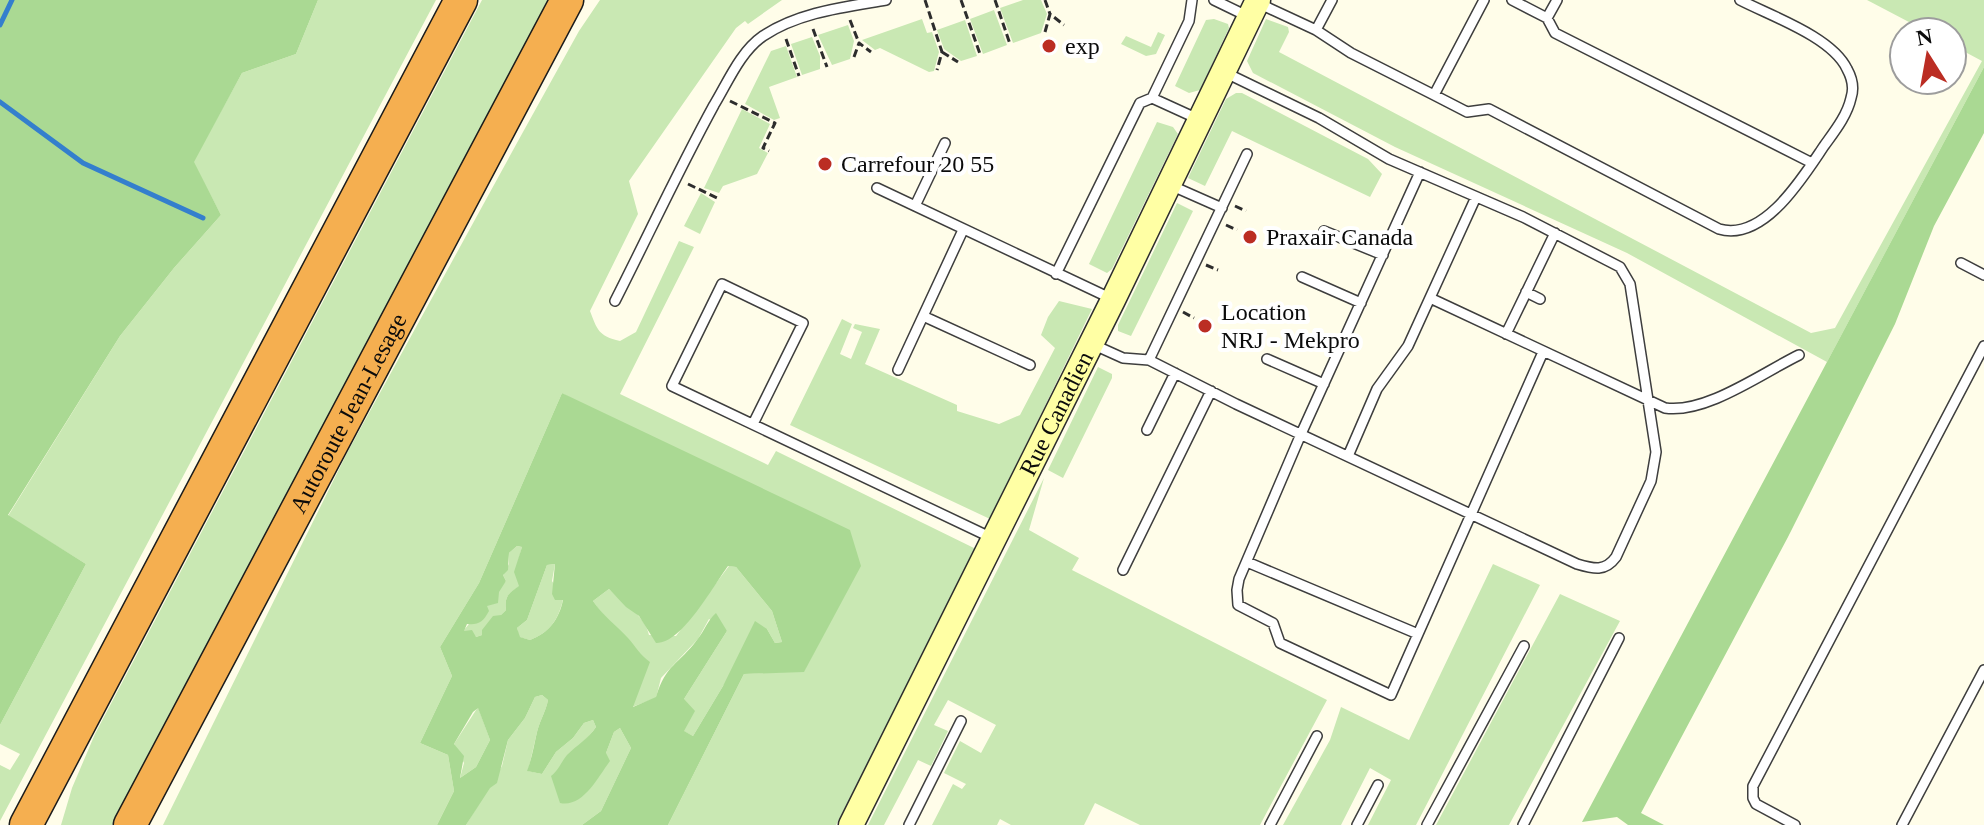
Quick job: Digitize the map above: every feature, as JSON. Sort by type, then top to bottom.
[{"type":"highway","points":[[31,823],[461,0]]},
{"type":"highway","name":"Autoroute Jean-Lesage","points":[[130,825],[567,0]]},
{"type":"street","name":"Rue Canadien","points":[[851,825],[1092,344],[1255,7]]},
{"type":"lane","points":[[615,301],[733,72],[761,38],[809,16],[886,0]]},
{"type":"lane","points":[[1056,274],[1140,103],[1152,98],[1189,21],[1192,0]]},
{"type":"lane","points":[[1214,0],[1255,7],[1316,30],[1351,53],[1467,112],[1489,109],[1684,212],[1725,230],[1746,228],[1778,206],[1837,127],[1852,96],[1851,76],[1831,48],[1740,0]]},
{"type":"lane","points":[[1316,30],[1332,0]]},
{"type":"lane","points":[[1434,95],[1484,0]]},
{"type":"lane","points":[[1512,0],[1547,18],[1555,33],[1812,163]]},
{"type":"lane","points":[[1547,18],[1557,0]]},
{"type":"lane","points":[[1092,344],[1123,358],[1149,360],[1577,564],[1602,569],[1610,565],[1651,481],[1656,439],[1630,284],[1620,267],[1555,233],[1420,172],[1224,72]]},
{"type":"lane","points":[[1152,98],[1200,120]]},
{"type":"lane","points":[[915,206],[945,143]]},
{"type":"lane","points":[[1149,360],[1247,154]]},
{"type":"lane","points":[[1420,172],[1301,434],[1247,562],[1237,590],[1238,605],[1273,623],[1280,643],[1391,695],[1543,352]]},
{"type":"lane","points":[[1169,184],[1222,208]]},
{"type":"lane","points":[[877,188],[1113,300]]},
{"type":"lane","points":[[1348,456],[1377,389],[1408,346],[1476,197]]},
{"type":"lane","points":[[898,370],[963,230]]},
{"type":"lane","points":[[1324,231],[1383,255]]},
{"type":"lane","points":[[1506,334],[1555,233]]},
{"type":"lane","points":[[1961,263],[1984,275]]},
{"type":"lane","points":[[1302,277],[1361,303]]},
{"type":"lane","points":[[753,424],[803,323],[722,284],[672,386],[995,539]]},
{"type":"lane","points":[[1526,292],[1540,299]]},
{"type":"lane","points":[[1430,298],[1650,402],[1671,409],[1701,404],[1799,355]]},
{"type":"lane","points":[[923,316],[1030,365]]},
{"type":"lane","points":[[1795,825],[1756,804],[1753,786],[1984,346]]},
{"type":"lane","points":[[1267,359],[1324,384]]},
{"type":"lane","points":[[1147,430],[1175,373]]},
{"type":"lane","points":[[1123,570],[1211,391]]},
{"type":"lane","points":[[1247,562],[1418,634]]},
{"type":"lane","points":[[1523,825],[1619,638]]},
{"type":"lane","points":[[1427,825],[1524,646]]},
{"type":"lane","points":[[1902,825],[1984,670]]},
{"type":"lane","points":[[909,825],[961,721]]},
{"type":"lane","points":[[1270,825],[1317,736]]},
{"type":"lane","points":[[1357,825],[1378,785]]},
{"type":"path","points":[[925,0],[942,52],[937,70]]},
{"type":"path","points":[[961,0],[980,54]]},
{"type":"path","points":[[995,0],[1010,44]]},
{"type":"path","points":[[1045,0],[1050,14],[1064,25]]},
{"type":"path","points":[[1045,32],[1050,14]]},
{"type":"path","points":[[851,23],[859,43],[871,52]]},
{"type":"path","points":[[815,36],[827,67]]},
{"type":"path","points":[[854,57],[859,43]]},
{"type":"path","points":[[788,45],[799,76]]},
{"type":"path","points":[[942,52],[958,62]]},
{"type":"path","points":[[743,107],[782,124]]},
{"type":"path","points":[[769,151],[763,148],[775,123]]},
{"type":"path","points":[[676,179],[717,198]]},
{"type":"green space","points":[[0,0],[318,0],[296,54],[242,73],[194,162],[221,215],[120,336],[8,515],[86,564],[0,725]]},
{"type":"green space","points":[[318,0],[436,0],[0,821],[0,765],[10,770],[20,754],[0,744],[0,725],[86,564],[8,516],[120,336],[221,215],[193,162],[242,73],[296,54]]},
{"type":"green space","points":[[482,0],[548,0],[112,825],[61,825],[72,788],[95,734]]},
{"type":"green space","points":[[600,0],[782,0],[748,24],[745,21],[736,28],[629,181],[638,214],[590,311],[599,331],[620,341],[636,332],[679,241],[694,247],[620,394],[768,465],[776,451],[976,549],[836,825],[668,825],[744,674],[804,671],[860,566],[562,393],[479,583],[440,647],[452,676],[420,743],[448,755],[454,791],[437,825],[163,825],[347,453],[579,31]]},
{"type":"green space","points":[[1023,0],[1041,0],[1047,14],[1041,33],[1013,43],[1000,8]]},
{"type":"green space","points":[[1867,0],[1984,0],[1984,67],[1827,362],[1627,253],[1395,147],[1253,73],[1247,61],[1266,19],[1288,27],[1289,32],[1279,52],[1811,333],[1835,328],[1963,96],[1968,96],[1968,86],[1982,61],[1968,54],[1968,16],[1898,16]]},
{"type":"green space","points":[[994,10],[1007,45],[983,54],[970,19]]},
{"type":"green space","points":[[922,19],[927,33],[932,32],[939,52],[934,71],[929,72],[880,48],[875,50],[862,40]]},
{"type":"green space","points":[[1214,19],[1228,24],[1229,28],[1200,90],[1189,93],[1175,86],[1206,20]]},
{"type":"green space","points":[[965,20],[977,56],[961,61],[944,49],[937,30]]},
{"type":"green space","points":[[848,25],[854,41],[850,59],[832,65],[818,35]]},
{"type":"green space","points":[[1158,32],[1165,35],[1156,54],[1146,56],[1121,44],[1126,36],[1151,47]]},
{"type":"green space","points":[[812,37],[820,56],[820,69],[802,75],[791,44]]},
{"type":"green space","points":[[786,46],[797,77],[769,87],[780,118],[774,120],[745,104],[771,51]]},
{"type":"green space","points":[[1984,67],[1984,133],[1934,226],[1895,324],[1788,537],[1641,813],[1664,825],[1628,825],[1617,817],[1582,822]]},
{"type":"green space","points":[[1242,93],[1368,159],[1382,174],[1370,197],[1232,131],[1205,186],[1188,178],[1226,99]]},
{"type":"green space","points":[[742,109],[770,124],[759,148],[768,153],[757,174],[723,186],[719,193],[704,188]]},
{"type":"green space","points":[[1157,122],[1173,127],[1178,134],[1112,269],[1107,273],[1089,264]]},
{"type":"green space","points":[[701,193],[715,202],[700,234],[684,226]]},
{"type":"green space","points":[[1177,203],[1193,211],[1131,336],[1118,331],[1118,325]]},
{"type":"green space","points":[[1059,301],[1092,309],[990,519],[790,425],[842,319],[852,324],[840,354],[851,359],[862,332],[853,328],[855,324],[880,329],[865,364],[957,405],[957,411],[999,424],[1020,415],[1055,348],[1041,335]]},
{"type":"green space","points":[[1098,367],[1112,374],[1112,378],[1063,478],[1048,470]]},
{"type":"green space","points":[[562,393],[850,530],[861,566],[804,672],[744,674],[668,825],[582,825],[601,811],[631,748],[620,728],[614,732],[606,753],[610,761],[589,790],[576,801],[560,803],[551,776],[567,755],[596,727],[593,720],[584,723],[573,738],[556,752],[542,774],[527,771],[548,700],[542,695],[535,697],[525,718],[508,740],[497,783],[490,788],[466,825],[437,825],[454,791],[448,755],[420,743],[452,676],[440,647],[479,583]],"holes":[[[517,546],[522,547],[514,572],[519,586],[508,595],[506,610],[501,615],[493,616],[482,630],[482,635],[476,637],[472,630],[464,631],[467,624],[483,620],[489,611],[487,606],[498,603],[499,592],[506,581],[503,575],[508,570],[509,553]],[[555,564],[552,594],[555,600],[563,600],[552,624],[530,640],[520,637],[517,628],[527,620],[547,565]],[[728,566],[736,567],[772,611],[782,642],[775,643],[767,629],[755,621],[723,686],[693,736],[684,731],[695,711],[684,699],[727,631],[716,613],[669,671],[656,697],[633,707],[650,662],[593,601],[609,589],[639,616],[656,643],[676,634]],[[478,708],[490,740],[476,767],[460,778],[464,756],[454,744]]]},
{"type":"green space","points":[[1044,478],[1029,530],[1079,558],[1072,570],[1327,700],[1260,825],[1140,825],[1095,803],[1084,825],[1011,825],[1000,819],[997,825],[932,825],[953,784],[962,789],[966,784],[944,773],[960,741],[981,753],[996,725],[948,700],[934,725],[948,731],[931,766],[918,760],[884,825],[868,825]]},
{"type":"green space","points":[[517,546],[522,547],[516,569],[520,586],[508,595],[506,610],[482,635],[476,637],[463,631],[506,581],[503,575],[509,564],[509,553]]},
{"type":"green space","points":[[555,564],[552,581],[563,599],[559,613],[548,629],[537,637],[530,640],[519,637],[517,628],[527,620],[547,565]]},
{"type":"green space","points":[[1493,564],[1540,585],[1416,825],[1368,825],[1391,780],[1370,768],[1341,825],[1283,825],[1330,740],[1341,707],[1409,740]]},
{"type":"green space","points":[[729,566],[736,567],[772,611],[782,642],[775,643],[767,629],[723,686],[693,736],[683,731],[684,699],[727,631],[709,619],[698,639],[661,678],[656,698],[632,707],[639,654],[593,601],[609,589],[638,615],[649,635],[676,636]]},
{"type":"green space","points":[[1560,594],[1620,621],[1509,825],[1436,825]]},
{"type":"green space","points":[[542,695],[548,700],[528,771],[542,774],[556,752],[573,738],[584,723],[593,720],[596,727],[557,772],[606,753],[614,732],[620,728],[631,748],[601,811],[582,825],[466,825],[502,766],[508,740],[525,718],[535,697]]},
{"type":"green space","points":[[478,707],[490,740],[476,767],[460,778],[464,763],[454,744]]},
{"type":"waterway","points":[[0,25],[12,0]]},
{"type":"waterway","points":[[0,102],[83,163],[203,218]]},
{"type":"place","name":"exp","points":[[1049,46]]},
{"type":"place","name":"Carrefour 20 55","points":[[825,164]]},
{"type":"place","name":"Praxair Canada","points":[[1250,237]]},
{"type":"place","name":"Location NRJ - Mekpro","points":[[1205,326]]}]
